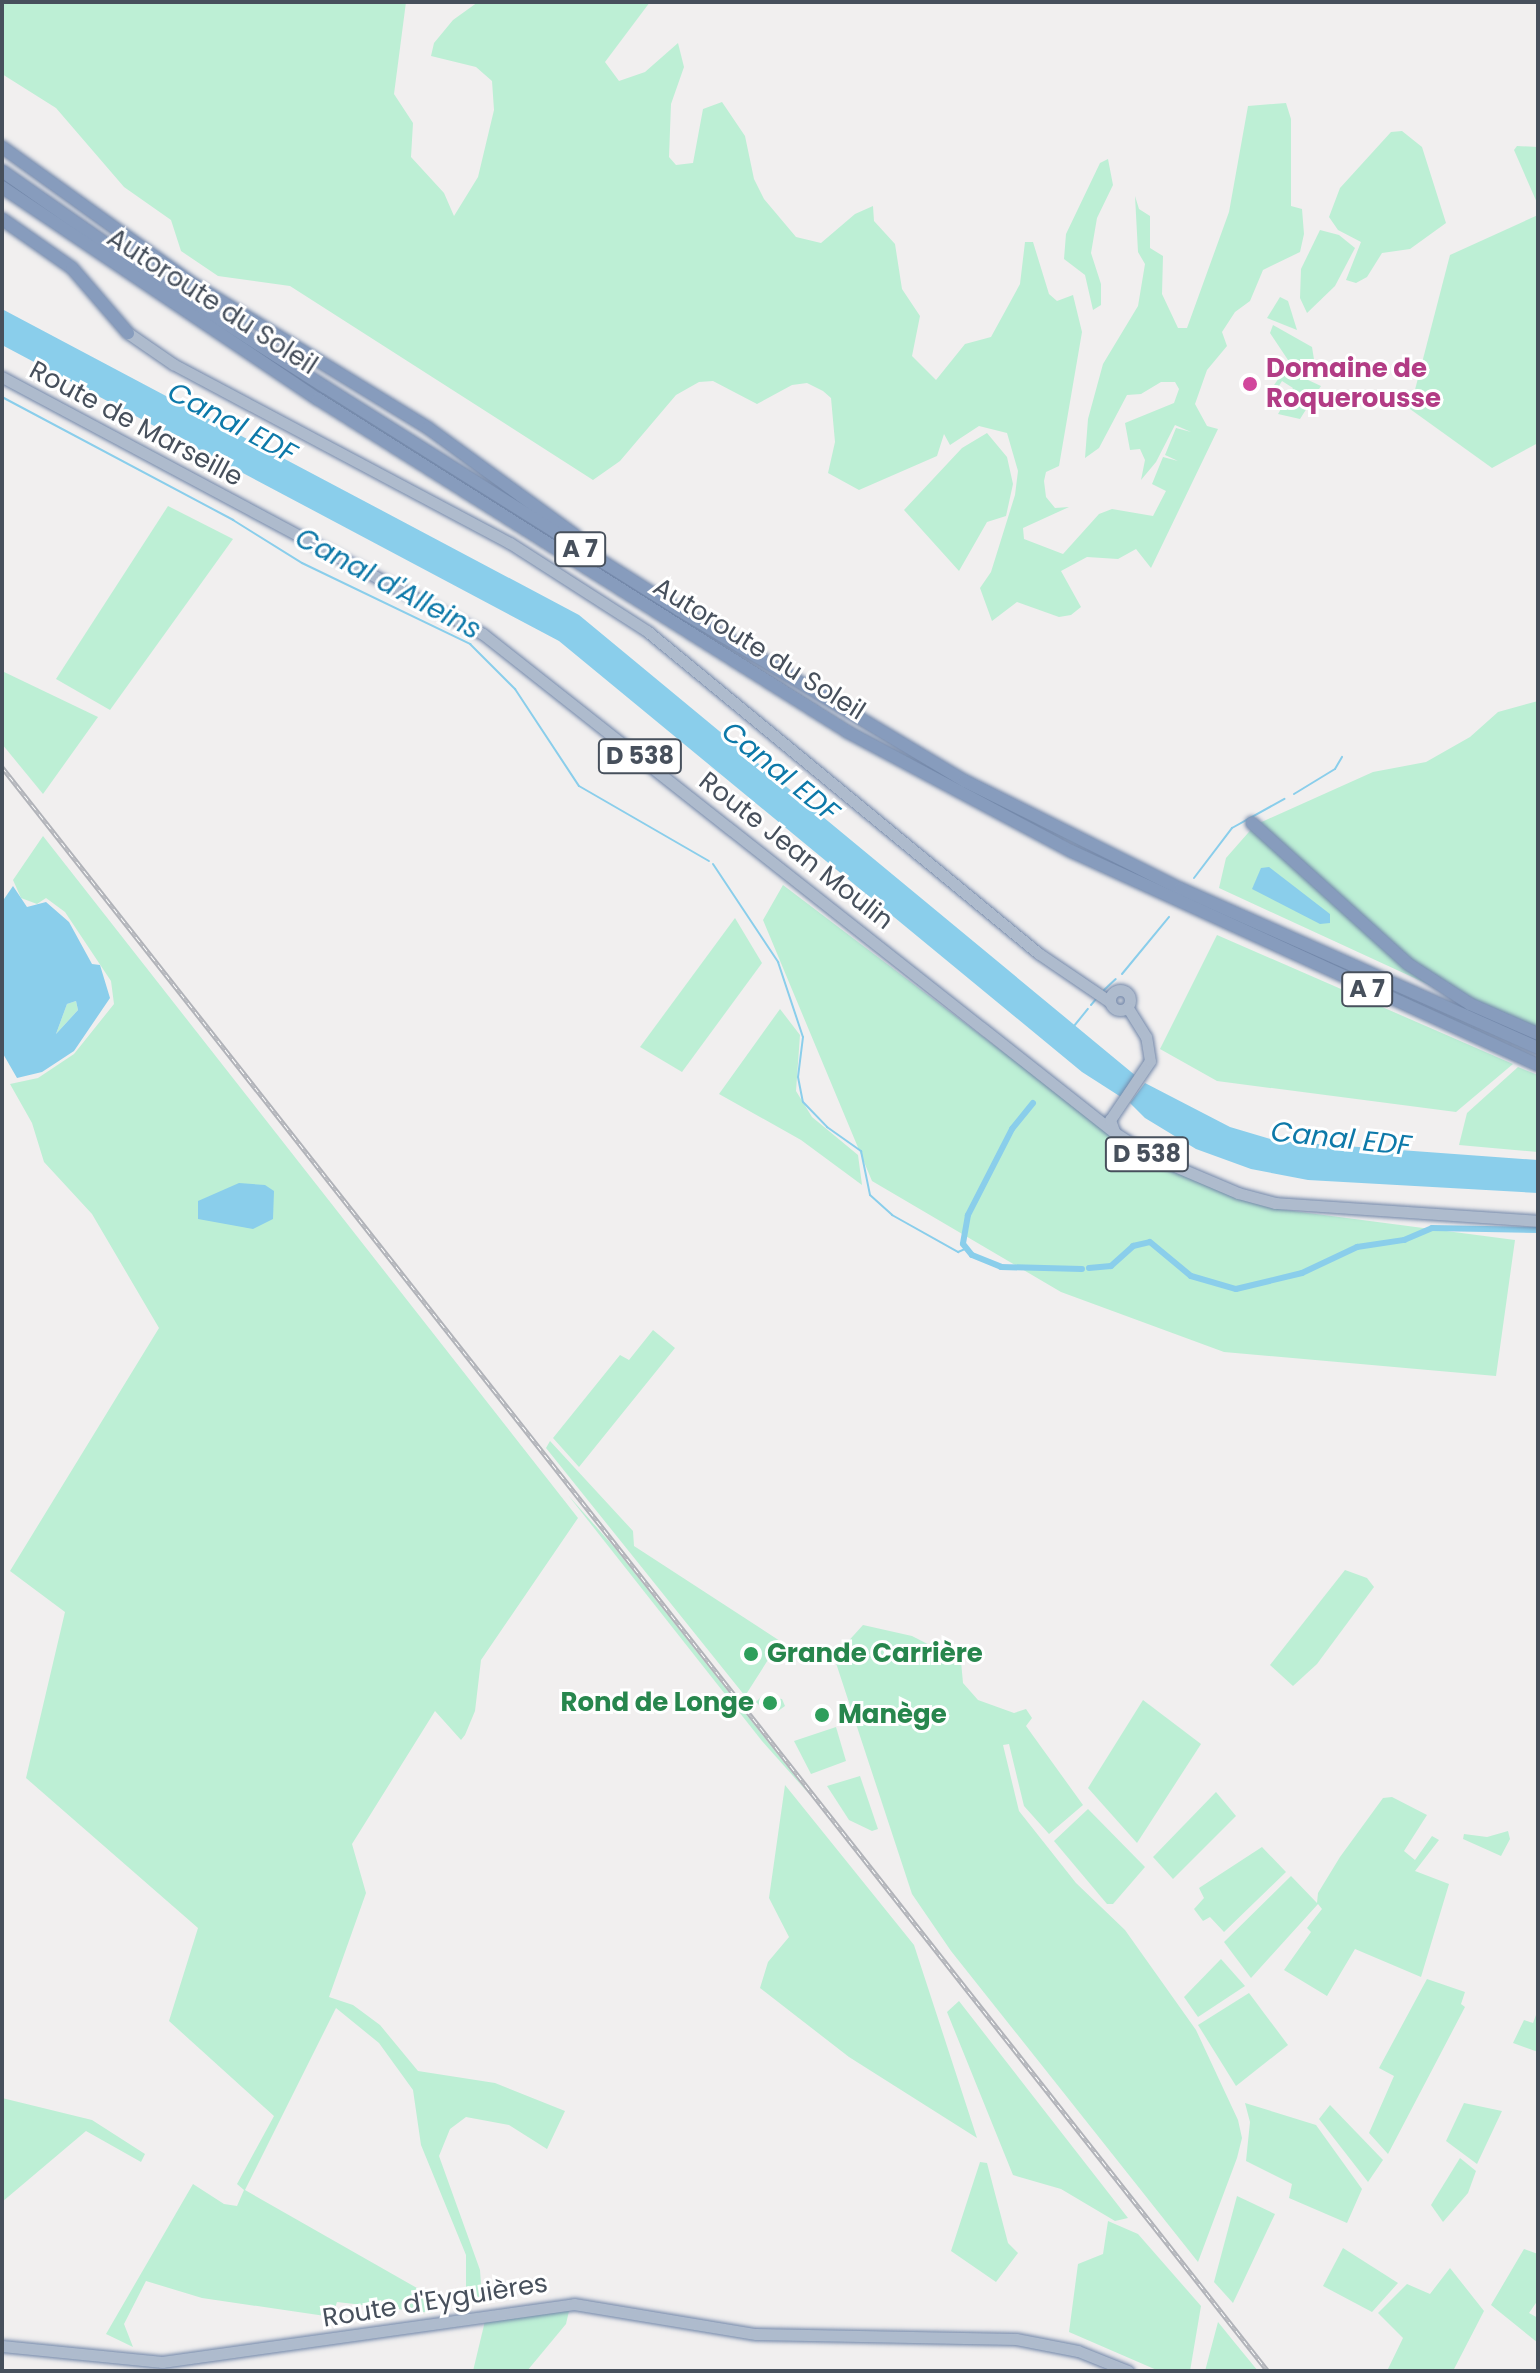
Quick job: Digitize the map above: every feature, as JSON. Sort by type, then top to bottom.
[{"type":"highway","points":[[2,147],[193,284],[428,428],[474,467],[679,610]]},
{"type":"highway","name":"Autoroute du Soleil","points":[[2,171],[155,278],[679,610],[965,781],[1177,894]]},
{"type":"highway","name":"Autoroute du Soleil","points":[[2,187],[291,382],[848,732],[1008,820],[1201,905],[1538,1065]]},
{"type":"highway","points":[[2,219],[68,264],[128,333]]},
{"type":"highway","points":[[1252,823],[1408,964],[1470,1004],[1538,1034]]},
{"type":"highway","name":"Autoroute du Soleil","points":[[1201,905],[1538,1048]]},
{"type":"main road","points":[[128,333],[173,364],[510,543],[647,631],[1038,953],[1108,997],[1119,1011],[1128,1008]]},
{"type":"main road","name":"Route de Marseille","points":[[2,377],[250,509]]},
{"type":"main road","name":"Route Jean Moulin","points":[[250,509],[483,634],[1078,1103],[1188,1169],[1237,1188],[1319,1207],[1538,1221]]},
{"type":"main road","points":[[1108,997],[1126,991],[1128,1008],[1149,1047],[1142,1079],[1124,1103],[1113,1126]]},
{"type":"main road","name":"D 538","points":[[1004,1043],[1113,1126]]},
{"type":"main road","name":"Route d'Eyguières","points":[[2,2346],[162,2362],[563,2304],[618,2308],[756,2334],[1016,2339],[1111,2363],[1126,2371]]},
{"type":"green space","points":[[2,2],[406,2],[394,94],[413,123],[411,157],[444,193],[454,216],[478,177],[494,110],[492,81],[476,67],[431,56],[434,43],[453,20],[478,2],[650,2],[605,62],[619,81],[645,72],[678,43],[684,67],[671,104],[669,157],[676,165],[693,163],[703,109],[722,102],[745,136],[754,179],[764,199],[796,237],[821,243],[855,214],[873,206],[874,221],[895,244],[902,289],[920,316],[912,356],[936,380],[965,344],[991,337],[1020,284],[1025,242],[1033,242],[1049,294],[1057,301],[1073,295],[1082,332],[1059,466],[1046,472],[1044,481],[1046,497],[1055,508],[1069,507],[1023,528],[1024,539],[1063,554],[1099,514],[1112,509],[1153,516],[1166,491],[1152,484],[1163,457],[1178,461],[1165,455],[1176,428],[1191,432],[1175,425],[1156,462],[1141,480],[1145,460],[1140,449],[1130,450],[1125,423],[1174,403],[1179,389],[1175,382],[1161,382],[1141,394],[1127,395],[1099,448],[1085,458],[1088,419],[1103,364],[1138,306],[1145,264],[1138,252],[1135,196],[1139,209],[1150,216],[1150,248],[1163,256],[1162,294],[1178,328],[1187,328],[1229,212],[1248,106],[1286,103],[1291,119],[1291,206],[1302,209],[1304,234],[1300,252],[1263,270],[1250,301],[1235,312],[1222,332],[1227,346],[1207,370],[1195,404],[1207,426],[1218,429],[1151,568],[1136,549],[1118,559],[1087,557],[1061,571],[1081,607],[1071,615],[1059,617],[1017,602],[992,621],[980,588],[991,572],[1015,495],[1018,471],[1007,433],[979,426],[950,445],[944,434],[937,456],[859,490],[828,473],[835,442],[831,398],[823,391],[807,383],[792,385],[757,404],[713,381],[699,382],[676,395],[620,461],[593,480],[290,286],[218,276],[181,251],[171,220],[124,187],[56,108],[2,74]]},
{"type":"green space","points":[[1402,131],[1422,147],[1446,223],[1410,249],[1382,253],[1367,277],[1356,283],[1346,280],[1361,242],[1338,230],[1329,217],[1340,188],[1391,132]]},
{"type":"green space","points":[[1517,146],[1538,147],[1538,205],[1514,150]]},
{"type":"green space","points":[[1108,159],[1113,185],[1097,218],[1091,253],[1101,284],[1101,305],[1093,310],[1085,275],[1064,259],[1066,234],[1100,163]]},
{"type":"green space","points":[[1538,215],[1538,443],[1492,468],[1410,409],[1450,255]]},
{"type":"green space","points":[[1320,230],[1339,235],[1355,248],[1335,286],[1307,313],[1300,298],[1301,269]]},
{"type":"green space","points":[[1280,297],[1288,301],[1297,330],[1267,318]]},
{"type":"green space","points":[[1273,325],[1312,347],[1317,378],[1292,366],[1270,333]]},
{"type":"green space","points":[[1293,373],[1321,386],[1300,419],[1278,414],[1293,388],[1282,381],[1272,397],[1267,395],[1279,378]]},
{"type":"green space","points":[[987,433],[1007,457],[1013,484],[1006,516],[987,522],[959,571],[904,510],[962,448]]},
{"type":"green space","points":[[168,506],[233,539],[110,710],[56,679]]},
{"type":"green space","points":[[2,671],[98,717],[43,794],[2,744]]},
{"type":"green space","points":[[1538,701],[1538,1035],[1219,888],[1226,858],[1255,825],[1373,772],[1426,762],[1470,737],[1498,712]]},
{"type":"green space","points":[[43,836],[578,1518],[481,1660],[475,1711],[465,1735],[461,1740],[435,1711],[352,1844],[366,1893],[329,1997],[353,2005],[380,2025],[418,2071],[495,2083],[565,2111],[547,2149],[509,2125],[466,2117],[450,2129],[439,2156],[480,2270],[482,2298],[466,2293],[466,2255],[421,2145],[413,2090],[379,2043],[336,2008],[245,2190],[438,2300],[432,2313],[337,2302],[332,2317],[202,2298],[146,2281],[124,2324],[133,2347],[106,2334],[193,2184],[224,2204],[237,2206],[244,2190],[237,2184],[274,2116],[169,2021],[198,1928],[26,1778],[65,1612],[10,1571],[159,1328],[92,1214],[44,1162],[32,1123],[10,1084],[38,1078],[74,1054],[114,1004],[111,981],[65,912],[46,898],[37,904],[21,898],[13,880]]},
{"type":"green space","points":[[783,885],[1098,1124],[1174,1172],[1278,1209],[1515,1240],[1496,1376],[1224,1352],[1061,1292],[872,1181],[763,920]]},
{"type":"green space","points":[[735,918],[762,963],[682,1072],[640,1047]]},
{"type":"green space","points":[[1217,935],[1513,1064],[1456,1112],[1217,1081],[1160,1049]]},
{"type":"green space","points":[[76,1001],[78,1010],[56,1034],[67,1004]]},
{"type":"green space","points":[[780,1009],[800,1035],[796,1091],[812,1117],[858,1155],[862,1185],[801,1140],[719,1094]]},
{"type":"green space","points":[[1518,1067],[1538,1075],[1538,1152],[1459,1145],[1467,1113]]},
{"type":"green space","points":[[653,1330],[675,1348],[579,1467],[553,1438],[620,1355],[629,1360]]},
{"type":"green space","points":[[550,1441],[633,1531],[634,1546],[780,1641],[745,1696],[546,1448]]},
{"type":"green space","points":[[568,1495],[614,1547],[809,1794],[762,1741]]},
{"type":"green space","points":[[1345,1570],[1367,1578],[1374,1587],[1317,1664],[1293,1686],[1270,1665]]},
{"type":"green space","points":[[863,1625],[912,1636],[961,1661],[963,1683],[978,1700],[1014,1713],[1026,1709],[1032,1718],[1026,1726],[1083,1805],[1049,1834],[1024,1806],[1009,1744],[1003,1745],[1019,1811],[1076,1883],[1125,1930],[1196,2030],[1238,2120],[1242,2138],[1237,2158],[1198,2262],[951,1951],[912,1894],[834,1657]]},
{"type":"green space","name":"Rond de Longe","points":[[762,1696],[782,1699],[785,1706],[778,1711],[762,1708],[756,1702]]},
{"type":"green space","points":[[1143,1700],[1201,1744],[1137,1843],[1088,1788]]},
{"type":"green space","points":[[836,1727],[846,1761],[811,1774],[794,1741]]},
{"type":"green space","points":[[860,1776],[878,1829],[872,1831],[849,1820],[827,1786]]},
{"type":"green space","points":[[785,1785],[914,1945],[977,2138],[849,2057],[760,1988],[768,1962],[789,1937],[769,1898]]},
{"type":"green space","points":[[1216,1792],[1236,1816],[1173,1879],[1153,1857]]},
{"type":"green space","points":[[1392,1797],[1427,1815],[1404,1851],[1415,1860],[1432,1836],[1439,1840],[1415,1871],[1449,1884],[1421,1977],[1355,1949],[1327,1996],[1284,1970],[1311,1932],[1307,1928],[1322,1909],[1318,1904],[1251,1978],[1224,1942],[1291,1876],[1317,1903],[1318,1893],[1340,1857],[1383,1798]]},
{"type":"green space","points":[[1088,1809],[1145,1867],[1113,1904],[1107,1904],[1054,1841]]},
{"type":"green space","points":[[1508,1831],[1510,1839],[1501,1856],[1463,1839],[1464,1834],[1487,1837]]},
{"type":"green space","points":[[1262,1847],[1286,1872],[1224,1932],[1210,1917],[1203,1921],[1194,1909],[1204,1898],[1199,1888]]},
{"type":"green space","points":[[1221,1959],[1245,1986],[1198,2017],[1184,1997]]},
{"type":"green space","points":[[1427,1979],[1465,1992],[1461,2004],[1465,2007],[1388,2154],[1369,2133],[1394,2076],[1379,2068]]},
{"type":"green space","points":[[1249,1993],[1288,2045],[1236,2086],[1198,2025]]},
{"type":"green space","points":[[959,2001],[1128,2218],[1115,2221],[1061,2189],[1013,2175],[947,2012]]},
{"type":"green space","points":[[1536,2015],[1538,2052],[1513,2043],[1524,2020],[1533,2023]]},
{"type":"green space","points":[[2,2098],[92,2120],[145,2154],[141,2162],[86,2131],[2,2202]]},
{"type":"green space","points":[[1245,2103],[1316,2125],[1362,2189],[1347,2223],[1289,2198],[1292,2184],[1246,2161],[1250,2122]]},
{"type":"green space","points":[[1464,2103],[1502,2111],[1477,2164],[1446,2141]]},
{"type":"green space","points":[[1330,2105],[1383,2160],[1368,2182],[1319,2119]]},
{"type":"green space","points":[[1460,2158],[1476,2171],[1468,2193],[1443,2222],[1431,2205]]},
{"type":"green space","points":[[980,2162],[987,2163],[1008,2243],[1018,2253],[996,2282],[951,2251]]},
{"type":"green space","points":[[1237,2196],[1275,2214],[1233,2303],[1214,2282]]},
{"type":"green space","points":[[1108,2221],[1138,2234],[1201,2306],[1190,2371],[1159,2371],[1069,2332],[1078,2264],[1103,2254]]},
{"type":"green space","points":[[1343,2248],[1398,2283],[1372,2312],[1323,2286]]},
{"type":"green space","points":[[1524,2249],[1538,2254],[1538,2300],[1529,2313],[1538,2318],[1538,2343],[1491,2305]]},
{"type":"green space","points":[[1450,2268],[1484,2311],[1453,2371],[1387,2371],[1403,2338],[1378,2313],[1407,2284],[1430,2294]]},
{"type":"green space","points":[[569,2311],[566,2324],[527,2371],[473,2371],[485,2321]]},
{"type":"green space","points":[[1218,2322],[1235,2343],[1258,2371],[1205,2371]]},
{"type":"water","name":"Canal EDF","points":[[2,309],[579,615],[1136,1076],[1121,1097],[1082,1072],[559,641],[2,345]]},
{"type":"water","points":[[1269,867],[1330,914],[1330,923],[1320,924],[1252,889],[1261,868]]},
{"type":"water","points":[[13,886],[27,907],[46,902],[69,922],[92,964],[100,965],[110,998],[74,1051],[42,1072],[17,1078],[2,1052],[2,902]],"holes":[[[76,1001],[78,1010],[56,1034],[67,1004]]]},
{"type":"water","name":"Canal EDF","points":[[1145,1083],[1230,1127],[1277,1141],[1538,1160],[1538,1193],[1308,1180],[1251,1169],[1196,1149],[1145,1118],[1130,1103]]},
{"type":"water","points":[[239,1183],[265,1185],[274,1191],[273,1219],[253,1229],[198,1219],[198,1201]]},
{"type":"waterway","name":"Canal d'Alleins","points":[[2,397],[233,520],[302,563],[470,644],[515,689],[579,786],[709,861]]},
{"type":"waterway","points":[[1294,794],[1335,769],[1342,757]]},
{"type":"waterway","points":[[1194,878],[1232,828],[1284,799]]},
{"type":"waterway","name":"Canal d'Alleins","points":[[713,864],[778,962],[803,1037],[798,1077],[803,1102],[827,1127],[861,1151],[870,1195],[892,1215],[958,1252],[965,1249]]},
{"type":"waterway","points":[[1122,974],[1169,917]]},
{"type":"waterway","points":[[1104,990],[1116,979]]},
{"type":"waterway","points":[[1091,1005],[1096,999]]},
{"type":"waterway","points":[[1074,1026],[1088,1009]]},
{"type":"waterway","points":[[1033,1103],[1012,1129],[968,1215],[963,1244],[972,1255],[1001,1267],[1082,1269]]},
{"type":"waterway","points":[[1089,1268],[1111,1266],[1133,1246],[1150,1242],[1191,1276],[1236,1289],[1302,1273],[1357,1247],[1404,1240],[1432,1228],[1538,1230]]},
{"type":"railway","points":[[2,767],[1268,2371]]},
{"type":"place","name":"Domaine de Roquerousse","points":[[1250,384]]},
{"type":"place","name":"Grande Carrière","points":[[751,1654]]},
{"type":"place","name":"Rond de Longe","points":[[770,1703]]},
{"type":"place","name":"Manège","points":[[822,1715]]}]
